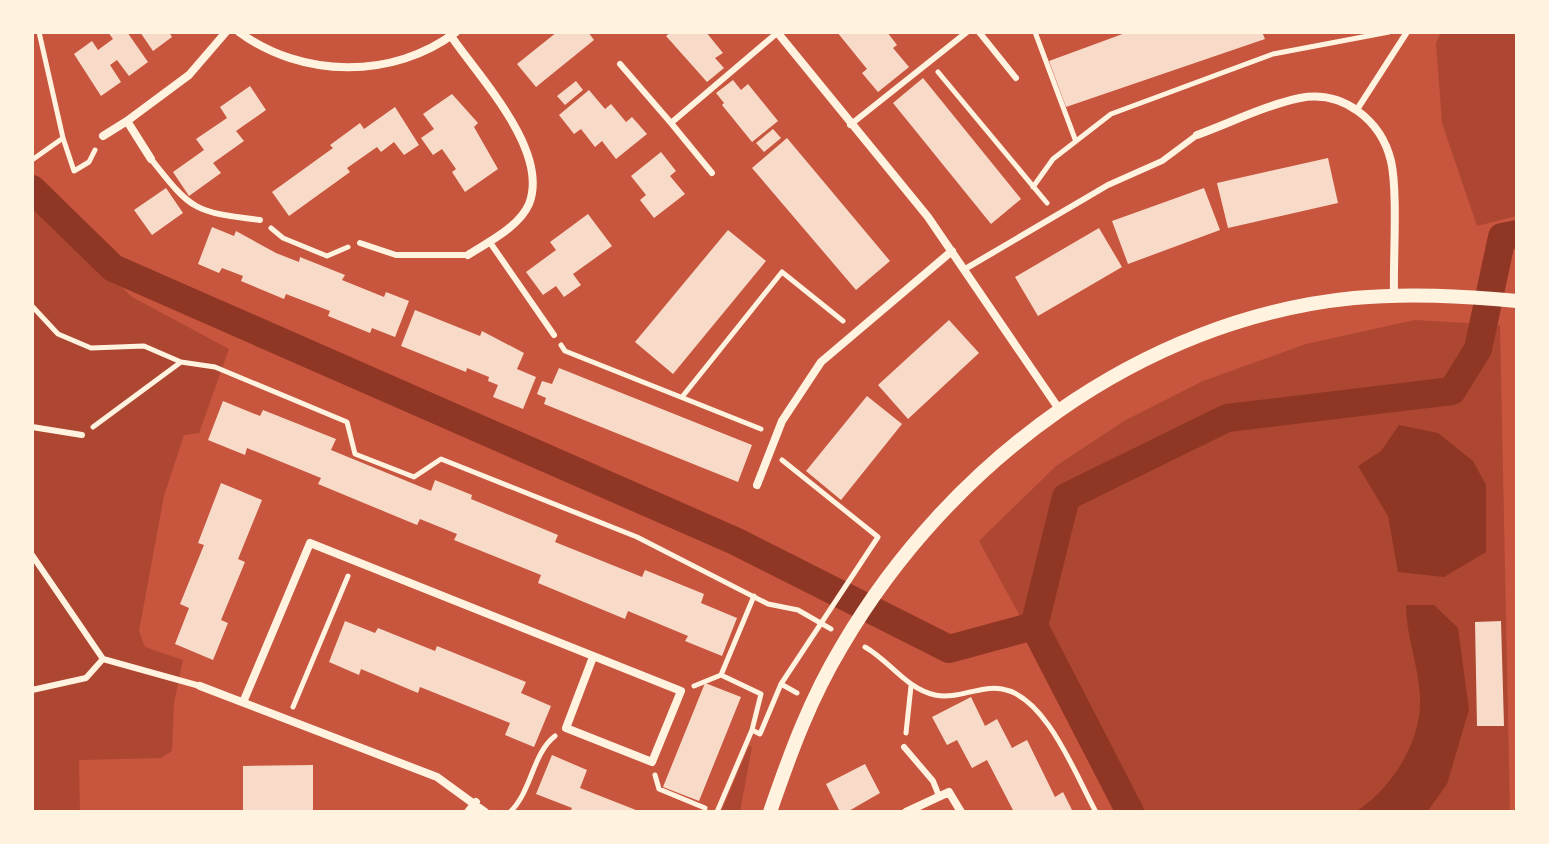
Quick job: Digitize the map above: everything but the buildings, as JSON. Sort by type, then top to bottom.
[{"type":"street","points":[[103,136],[189,75],[226,32]]},
{"type":"street","points":[[239,32],[260,47],[288,59],[355,68],[425,51],[453,34],[524,140],[532,165],[529,205],[512,225],[468,255]]},
{"type":"street","points":[[777,32],[928,217],[1059,409]]},
{"type":"street","points":[[1197,135],[1301,98],[1328,98],[1358,108],[1383,140],[1391,163],[1394,295]]},
{"type":"street","points":[[127,121],[151,159]]},
{"type":"street","points":[[757,485],[777,435],[801,389],[821,362],[952,251]]},
{"type":"street","points":[[770,812],[793,744],[812,701],[829,668],[888,577],[979,476],[1059,409],[1119,373],[1201,335],[1286,310],[1394,295],[1517,301]]},
{"type":"street","points":[[244,700],[310,543],[681,691],[652,762],[566,728],[593,657]]},
{"type":"street","points":[[200,686],[244,700],[437,777],[476,802],[485,812]]},
{"type":"street","points":[[906,812],[949,792],[961,812]]},
{"type":"street","points":[[468,812],[476,802]]},
{"type":"lane","points":[[671,123],[777,32]]},
{"type":"lane","points":[[850,125],[967,32]]},
{"type":"lane","points":[[979,32],[1016,78]]},
{"type":"lane","points":[[1358,108],[1407,32]]},
{"type":"lane","points":[[620,64],[712,173]]},
{"type":"lane","points":[[965,269],[1108,185],[1162,161],[1197,135]]},
{"type":"lane","points":[[151,159],[195,208],[207,214],[260,220]]},
{"type":"lane","points":[[489,241],[554,335]]},
{"type":"lane","points":[[360,243],[396,255],[468,255]]},
{"type":"lane","points":[[32,427],[82,435]]},
{"type":"lane","points":[[32,555],[103,659],[200,686]]},
{"type":"lane","points":[[32,690],[86,678],[103,659]]},
{"type":"lane","points":[[904,747],[933,781],[939,796]]},
{"type":"path","points":[[39,32],[63,138],[74,171],[89,162],[103,136]]},
{"type":"path","points":[[1035,32],[1075,139]]},
{"type":"path","points":[[1033,187],[1053,159],[1111,114],[1273,54],[1389,32]]},
{"type":"path","points":[[930,62],[1056,214]]},
{"type":"path","points":[[32,160],[63,138]]},
{"type":"path","points":[[260,220],[283,238],[327,256],[360,243]]},
{"type":"path","points":[[682,397],[782,272],[856,332]]},
{"type":"path","points":[[32,306],[58,334],[91,348],[144,346],[181,362],[215,367],[347,422],[355,454],[414,477],[441,459],[637,537],[768,604],[798,610],[835,631]]},
{"type":"path","points":[[554,335],[565,351],[777,435]]},
{"type":"path","points":[[82,435],[181,362]]},
{"type":"path","points":[[752,730],[760,734],[781,684],[878,537],[770,451]]},
{"type":"path","points":[[289,718],[354,560]]},
{"type":"path","points":[[681,691],[721,675],[754,596]]},
{"type":"path","points":[[860,645],[911,686],[937,696],[961,695],[984,687],[1005,689],[1025,698],[1043,716],[1096,812]]},
{"type":"path","points":[[652,762],[659,789],[716,812],[752,730],[761,694],[721,675]]},
{"type":"path","points":[[781,684],[812,701]]},
{"type":"path","points":[[904,747],[911,686]]},
{"type":"path","points":[[510,812],[521,801],[546,743],[566,728]]},
{"type":"shaded area","points":[[1441,32],[1517,32],[1517,216],[1477,226],[1442,123],[1436,43]]},
{"type":"shaded area","points":[[32,202],[132,297],[229,349],[199,433],[184,435],[164,496],[139,631],[145,647],[183,660],[174,703],[172,751],[161,758],[79,760],[80,812],[32,812]]},
{"type":"shaded area","points":[[1415,320],[1500,325],[1510,812],[1127,812],[979,541],[1056,466],[1124,421],[1203,381],[1306,344]]},
{"type":"shaded area","points":[[1399,425],[1438,433],[1473,461],[1486,485],[1486,552],[1444,577],[1398,572],[1388,516],[1358,466],[1381,451]]},
{"type":"shaded area","points":[[1406,605],[1434,605],[1458,628],[1469,710],[1447,784],[1427,812],[1355,812],[1392,778],[1416,731],[1420,698]]},
{"type":"shaded area","points":[[749,746],[752,747],[740,812],[721,812]]},
{"type":"waterway","points":[[32,189],[113,268],[735,541],[949,649],[1034,626]]},
{"type":"waterway","points":[[1034,626],[1066,497],[1227,418],[1452,391],[1478,349],[1502,237],[1517,234]]},
{"type":"waterway","points":[[1034,626],[1130,812]]}]
